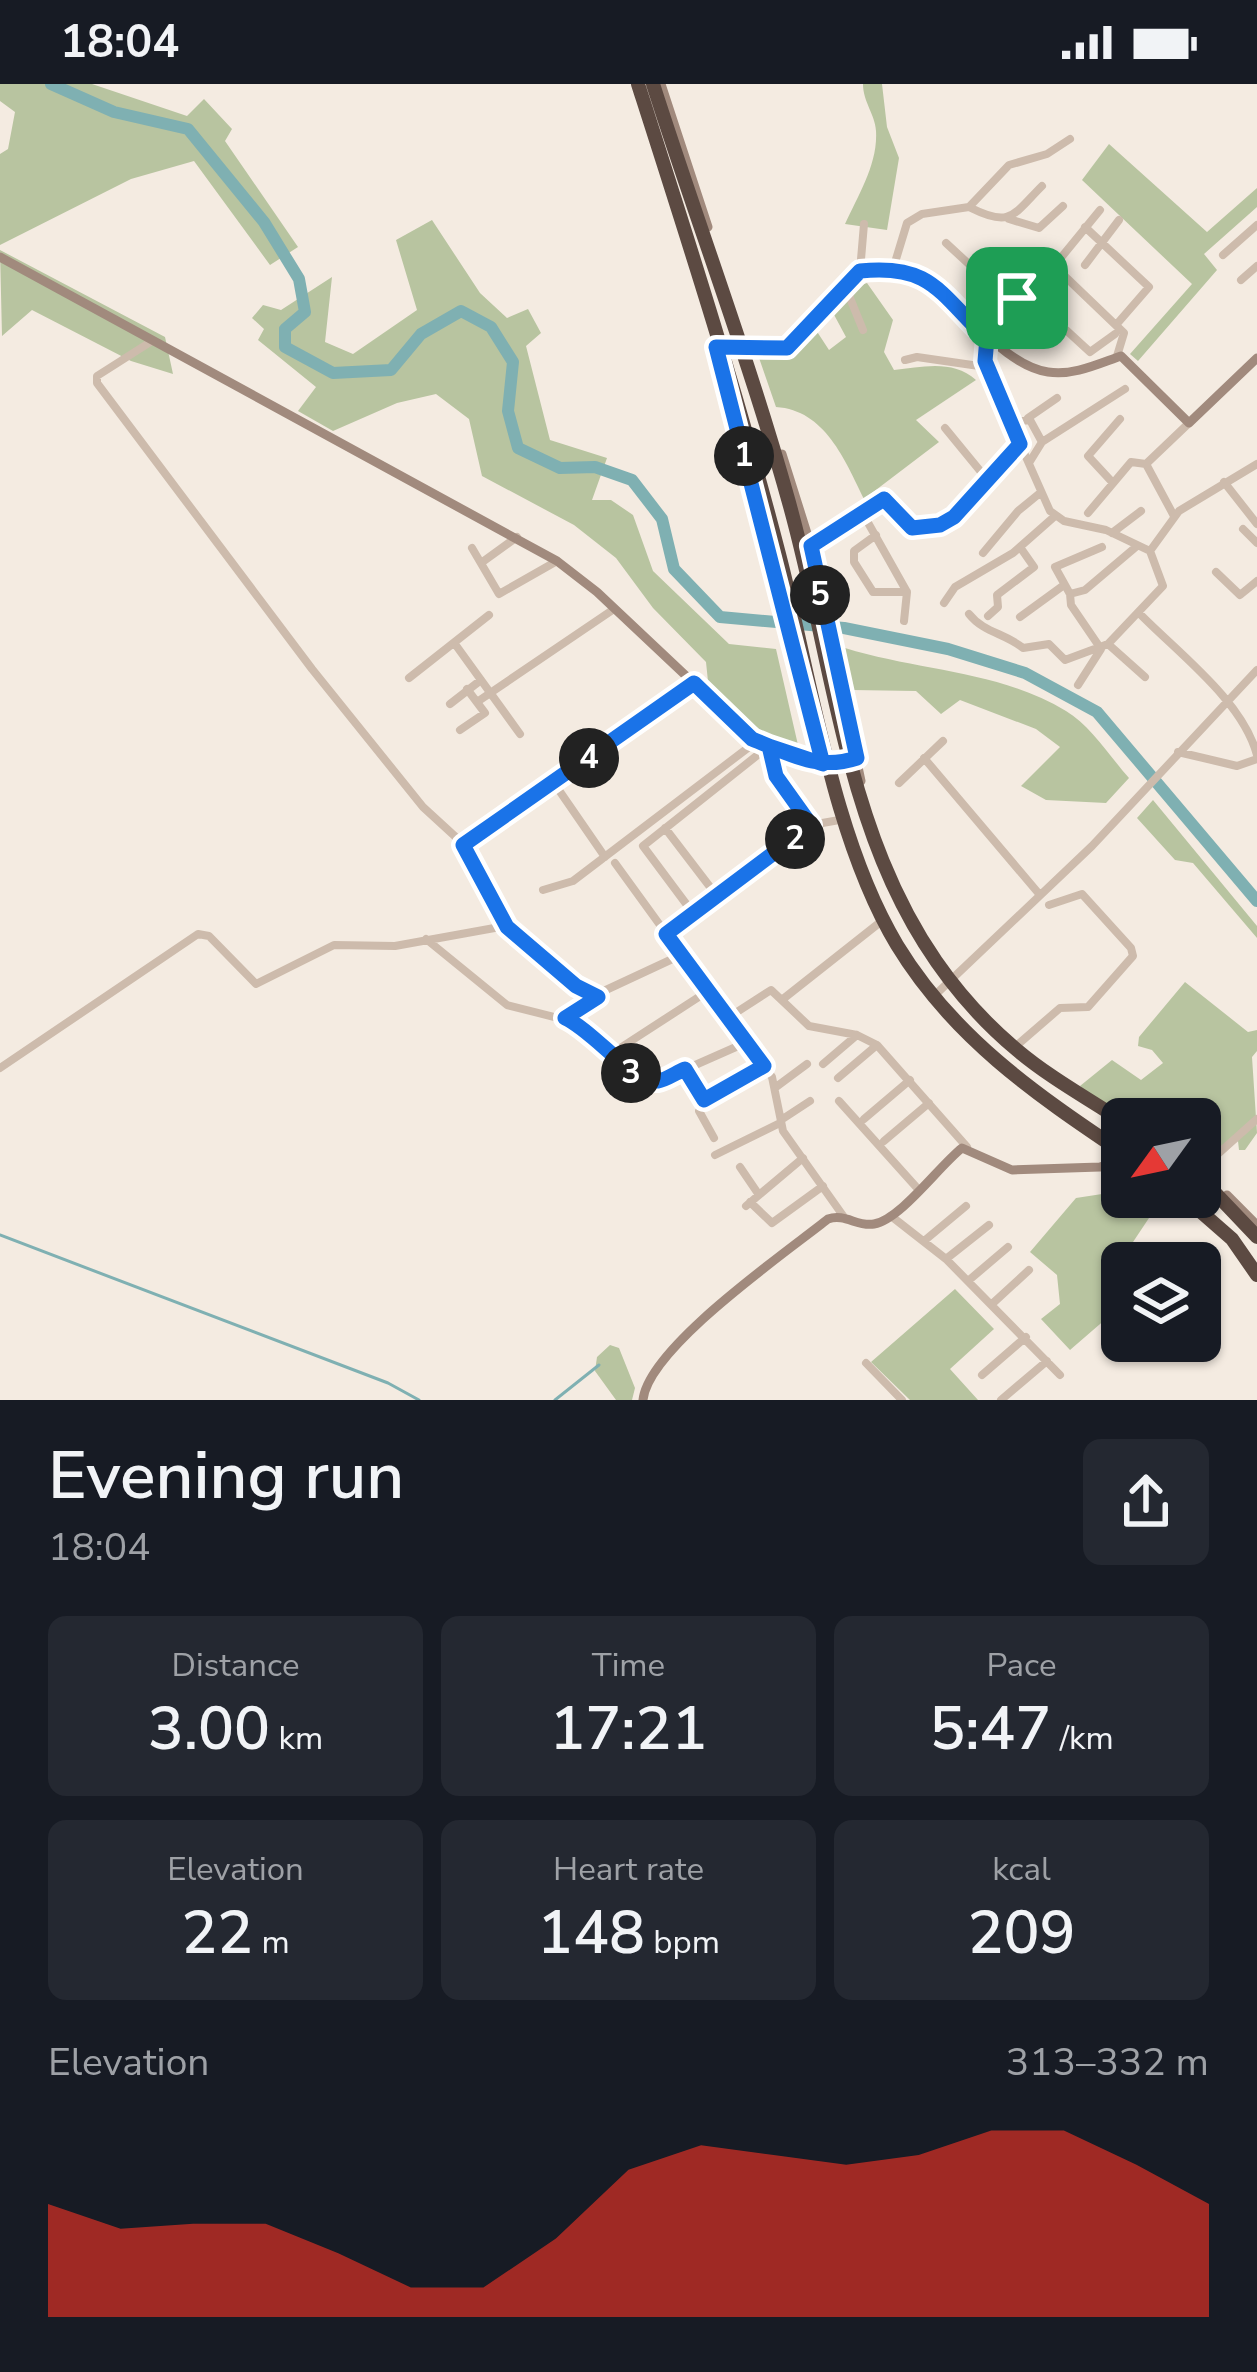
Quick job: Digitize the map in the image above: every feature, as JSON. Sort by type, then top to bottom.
[{"type":"highway","points":[[635,84],[719,346],[827,765],[883,920],[932,997],[994,1062],[1101,1141]]},
{"type":"highway","points":[[657,84],[788,497],[854,759],[863,816],[902,909],[952,981],[1014,1048],[1101,1107]]},
{"type":"highway","points":[[1047,1102],[1060,1081]]},
{"type":"highway","points":[[1221,1195],[1257,1237]]},
{"type":"highway","points":[[1206,1218],[1232,1239],[1257,1275]]},
{"type":"street","points":[[969,207],[1009,164],[1047,154],[1070,139]]},
{"type":"street","points":[[1009,219],[1042,186]]},
{"type":"street","points":[[893,269],[907,224],[922,214],[969,207],[996,220],[1039,228],[1063,206]]},
{"type":"street","points":[[1078,685],[1104,646],[1164,581],[1150,551],[1112,533],[1055,516],[1040,494],[986,367],[986,338],[1100,210]]},
{"type":"street","points":[[1085,265],[1119,220]]},
{"type":"street","points":[[864,224],[868,270]]},
{"type":"street","points":[[1223,255],[1257,225]]},
{"type":"street","points":[[946,243],[1048,332],[1066,330],[1090,352],[1115,330],[1149,287],[1085,227]]},
{"type":"street","points":[[0,257],[557,561],[758,741],[827,765],[854,759]]},
{"type":"street","points":[[1055,265],[1126,338],[1117,357]]},
{"type":"street","points":[[1241,280],[1257,266]]},
{"type":"street","points":[[719,346],[782,349],[793,345],[849,280],[868,270],[893,269],[921,276],[1021,365],[1048,373],[1079,371],[1121,356],[1189,423]]},
{"type":"street","points":[[849,280],[850,298],[863,330]]},
{"type":"street","points":[[152,340],[97,376],[97,383],[312,669],[423,807],[463,845],[504,927],[576,986],[598,997]]},
{"type":"street","points":[[743,345],[811,546],[817,607]]},
{"type":"street","points":[[905,360],[917,357],[986,367]]},
{"type":"street","points":[[1146,464],[1257,358]]},
{"type":"street","points":[[1028,464],[1042,442],[1126,389]]},
{"type":"street","points":[[1011,422],[1027,419],[1058,398]]},
{"type":"street","points":[[1027,419],[1042,442]]},
{"type":"street","points":[[1113,483],[1088,456],[1120,419]]},
{"type":"street","points":[[945,428],[986,478]]},
{"type":"street","points":[[811,546],[880,500],[888,501],[912,528],[940,525],[954,517],[1020,444]]},
{"type":"street","points":[[1088,513],[1131,462],[1146,464]]},
{"type":"street","points":[[1146,464],[1174,516]]},
{"type":"street","points":[[1150,551],[1174,516],[1257,464]]},
{"type":"street","points":[[1224,482],[1255,517]]},
{"type":"street","points":[[983,553],[1018,511],[1040,494]]},
{"type":"street","points":[[865,510],[907,592],[904,621]]},
{"type":"street","points":[[1112,533],[1141,511]]},
{"type":"street","points":[[944,603],[955,587],[1020,547],[1055,516]]},
{"type":"street","points":[[1243,529],[1257,543]]},
{"type":"street","points":[[876,535],[854,551],[854,562],[873,592],[907,592]]},
{"type":"street","points":[[481,563],[517,537]]},
{"type":"street","points":[[988,616],[998,608],[997,595],[1034,567],[1020,547]]},
{"type":"street","points":[[1102,547],[1055,567],[1071,604],[1104,646],[1145,677]]},
{"type":"street","points":[[1020,617],[1067,590],[1085,590],[1137,547]]},
{"type":"street","points":[[472,548],[499,594],[557,561]]},
{"type":"street","points":[[1216,572],[1240,595],[1257,581]]},
{"type":"street","points":[[477,703],[614,609]]},
{"type":"street","points":[[1139,613],[1225,701],[1253,738],[1257,757],[1237,766],[1178,752]]},
{"type":"street","points":[[969,614],[980,628],[1006,634],[1023,648],[1049,644],[1065,660],[1104,646]]},
{"type":"street","points":[[409,678],[489,615]]},
{"type":"street","points":[[455,644],[520,734]]},
{"type":"street","points":[[932,997],[1132,804],[1257,670]]},
{"type":"street","points":[[450,704],[481,680]]},
{"type":"street","points":[[463,845],[694,683]]},
{"type":"street","points":[[460,730],[485,713],[467,689]]},
{"type":"street","points":[[542,890],[573,881],[758,741]]},
{"type":"street","points":[[899,783],[943,741]]},
{"type":"street","points":[[769,746],[776,776],[811,825]]},
{"type":"street","points":[[693,914],[643,846],[769,746]]},
{"type":"street","points":[[924,758],[1040,895]]},
{"type":"street","points":[[554,783],[605,856]]},
{"type":"street","points":[[666,934],[811,825],[845,819]]},
{"type":"street","points":[[665,828],[717,896]]},
{"type":"street","points":[[615,863],[764,1066],[776,1087],[780,1122],[844,1217]]},
{"type":"street","points":[[1014,1048],[1060,1008],[1088,1007],[1133,956],[1082,894],[1049,905]]},
{"type":"street","points":[[783,999],[883,920]]},
{"type":"street","points":[[0,1068],[198,934],[209,936],[256,984],[334,946],[374,948],[504,927]]},
{"type":"street","points":[[426,938],[507,1005],[565,1018],[614,1052],[639,1078],[659,1081],[746,1043]]},
{"type":"street","points":[[565,1018],[670,957],[682,956]]},
{"type":"street","points":[[614,1052],[708,991]]},
{"type":"street","points":[[726,1019],[766,991],[783,999],[809,1026],[856,1035],[877,1045],[968,1147],[1012,1170],[1101,1166]]},
{"type":"street","points":[[823,1064],[856,1035]]},
{"type":"street","points":[[838,1078],[877,1045]]},
{"type":"street","points":[[776,1087],[807,1064]]},
{"type":"street","points":[[714,1138],[699,1111],[706,1099],[764,1066]]},
{"type":"street","points":[[685,1069],[700,1098],[706,1099]]},
{"type":"street","points":[[864,1119],[910,1080]]},
{"type":"street","points":[[715,1155],[810,1101]]},
{"type":"street","points":[[839,1101],[918,1189]]},
{"type":"street","points":[[884,1141],[929,1103]]},
{"type":"street","points":[[1221,1152],[1257,1119]]},
{"type":"street","points":[[643,1400],[652,1369],[677,1344],[828,1219],[844,1217],[873,1224],[891,1216],[968,1147]]},
{"type":"street","points":[[803,1159],[748,1204],[772,1223],[823,1186]]},
{"type":"street","points":[[740,1167],[759,1195]]},
{"type":"street","points":[[1221,1191],[1257,1225]]},
{"type":"street","points":[[924,1241],[966,1206]]},
{"type":"street","points":[[891,1216],[946,1259],[1060,1375]]},
{"type":"street","points":[[1203,1218],[1257,1285]]},
{"type":"street","points":[[946,1259],[989,1225]]},
{"type":"street","points":[[968,1281],[1008,1247]]},
{"type":"street","points":[[992,1304],[1029,1270]]},
{"type":"street","points":[[982,1375],[1026,1337]]},
{"type":"street","points":[[1001,1400],[1047,1360]]},
{"type":"street","points":[[866,1363],[902,1400]]},
{"type":"green space","points":[[0,84],[92,84],[187,116],[204,99],[232,129],[225,141],[298,247],[270,265],[194,161],[131,179],[0,245],[0,154],[8,149],[15,112],[0,101]]},
{"type":"green space","points":[[863,84],[882,84],[887,127],[899,158],[887,230],[845,224],[876,143]]},
{"type":"green space","points":[[1109,144],[1207,232],[1257,188],[1257,207],[1204,254],[1217,270],[1138,361],[1130,354],[1192,284],[1082,180]]},
{"type":"green space","points":[[432,220],[480,293],[507,318],[528,309],[541,333],[526,346],[550,440],[607,458],[592,500],[611,500],[633,515],[653,571],[729,644],[776,649],[798,745],[771,738],[709,691],[706,662],[653,608],[616,558],[574,525],[482,476],[469,419],[436,394],[397,403],[333,431],[298,411],[316,387],[258,340],[264,329],[252,318],[263,305],[281,310],[332,277],[325,342],[353,354],[417,310],[396,240]]},
{"type":"green space","points":[[0,250],[165,337],[173,374],[131,361],[32,310],[2,336]]},
{"type":"green space","points":[[867,283],[893,320],[884,352],[894,370],[947,367],[976,380],[916,420],[939,442],[864,499],[841,454],[820,427],[793,410],[776,407],[758,355],[798,349],[814,327],[829,350],[846,337],[832,311],[834,296]]},
{"type":"green space","points":[[845,648],[986,679],[1040,697],[1083,725],[1129,778],[1106,803],[1046,800],[1021,786],[1060,747],[1036,729],[960,700],[941,714],[916,691],[852,690]]},
{"type":"green space","points":[[1153,800],[1257,926],[1257,938],[1193,863],[1175,860],[1137,818]]},
{"type":"green space","points":[[1185,982],[1248,1032],[1257,1030],[1257,1051],[1252,1057],[1257,1133],[1245,1150],[1239,1150],[1238,1141],[1221,1150],[1221,1098],[1101,1101],[1080,1086],[1112,1060],[1141,1080],[1163,1063],[1152,1050],[1138,1046],[1139,1037]]},
{"type":"green space","points":[[1101,1194],[1101,1218],[1149,1218],[1133,1242],[1101,1242],[1101,1323],[1070,1350],[1041,1319],[1060,1304],[1057,1275],[1030,1252],[1076,1198]]},
{"type":"green space","points":[[955,1289],[994,1329],[950,1369],[978,1400],[910,1400],[871,1362]]},
{"type":"green space","points":[[610,1345],[619,1348],[635,1388],[632,1400],[616,1400],[595,1371],[597,1357]]},
{"type":"waterway","points":[[51,84],[114,112],[188,129],[264,222],[299,279],[305,312],[285,329],[285,347],[333,373],[391,370],[421,334],[461,311],[491,327],[513,362],[508,411],[518,448],[560,468],[595,467],[632,480],[662,519],[674,569],[720,617],[844,628],[948,649],[1025,673],[1097,712],[1257,901]]},
{"type":"waterway","points":[[0,1235],[388,1383],[419,1400]]},
{"type":"waterway","points":[[555,1400],[599,1365]]},
{"type":"route","points":[[1017,298],[982,334],[921,276],[906,270],[860,271],[793,345],[782,349],[716,347],[771,556],[823,764],[796,758],[769,746],[776,776],[811,825],[666,934],[764,1066],[704,1100],[685,1069],[659,1081],[639,1078],[607,1045],[565,1018],[598,997],[576,986],[507,927],[463,845],[694,683],[752,739],[758,741],[796,758],[832,766],[857,758],[811,546],[884,499],[912,528],[940,525],[954,517],[1020,444],[985,361],[987,338],[1013,310],[1017,298]]}]
